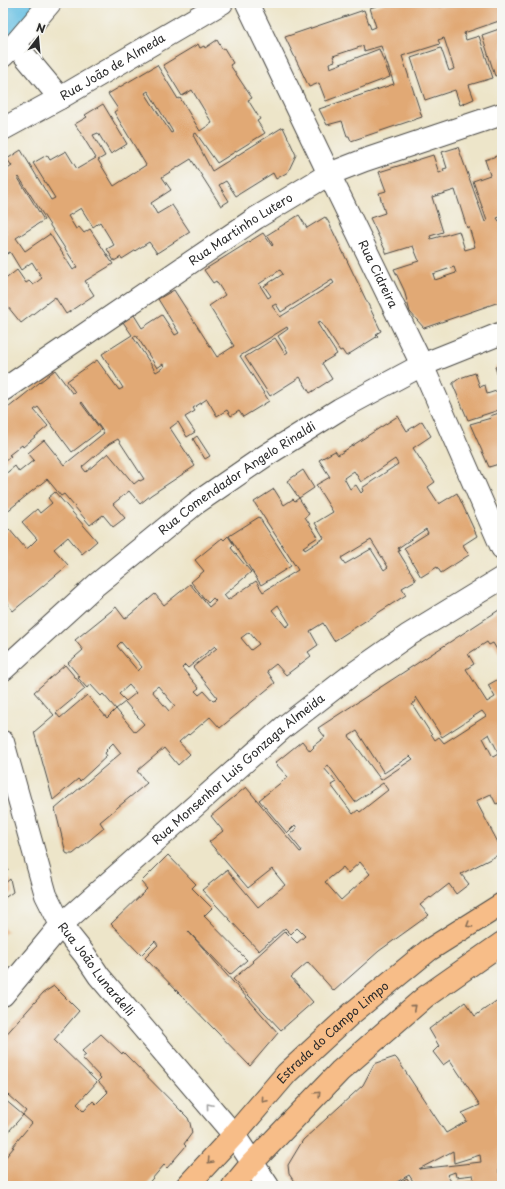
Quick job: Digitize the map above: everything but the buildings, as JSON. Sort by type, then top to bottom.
[{"type":"main road","name":"Estrada do Campo Limpo","points":[[187,1186],[234,1135],[287,1073],[351,1014],[429,950],[502,904]]},
{"type":"main road","points":[[233,1186],[252,1163],[351,1062],[425,997],[502,944]]},
{"type":"street","points":[[50,3],[9,50],[60,98]]},
{"type":"street","name":"Rua João de Almeda","points":[[3,129],[60,98],[222,3]]},
{"type":"street","name":"Rua Cidreira","points":[[248,3],[328,174],[422,365],[502,548]]},
{"type":"street","name":"Rua Martinho Lutero","points":[[3,390],[256,218],[328,174],[372,157],[502,114]]},
{"type":"street","name":"Rua Comendador Angelo Rinaldi","points":[[3,670],[96,585],[195,504],[264,456],[340,409],[422,365],[502,333]]},
{"type":"street","name":"Rua Monsenhor Luis Gonzaga Almeida","points":[[3,995],[61,925],[284,727],[350,676],[407,636],[502,578]]},
{"type":"street","name":"Rua João Lunardelli","points":[[3,742],[46,895],[61,925],[85,955],[99,976],[234,1135],[268,1186]]},
{"type":"waterway","points":[[3,11],[11,3]]}]
